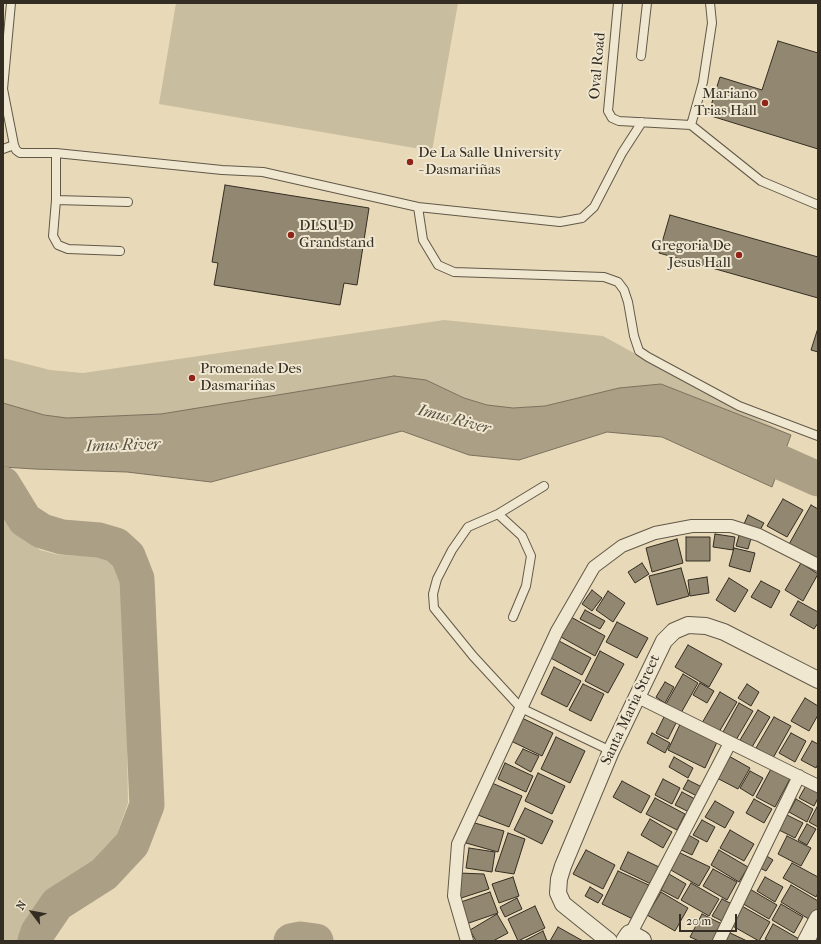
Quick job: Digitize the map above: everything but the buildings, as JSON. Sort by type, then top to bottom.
[{"type":"street","points":[[467,941],[454,896],[458,844],[557,631],[594,567],[622,546],[655,533],[692,526],[731,526],[759,535],[818,565]]},
{"type":"street","name":"Santa Maria Street","points":[[609,941],[563,904],[558,893],[559,879],[611,751],[664,641],[674,631],[688,625],[706,626],[724,632],[818,680]]},
{"type":"street","points":[[638,697],[818,786]]},
{"type":"street","points":[[632,939],[730,743]]},
{"type":"street","points":[[718,941],[799,776]]},
{"type":"street","points":[[806,941],[817,923]]},
{"type":"street","name":"Santa Maria Street","points":[[593,928],[632,939]]},
{"type":"lane","points":[[11,3],[3,89],[14,145],[16,150],[20,153],[56,153],[222,170],[263,172],[418,207],[560,222],[582,218],[594,206],[622,153],[642,122]]},
{"type":"lane","name":"Oval Road","points":[[618,3],[608,111],[612,118],[619,121],[691,125]]},
{"type":"lane","points":[[641,56],[647,3]]},
{"type":"lane","points":[[710,3],[712,23],[703,82],[691,125],[762,181],[818,205]]},
{"type":"lane","points":[[3,149],[14,145]]},
{"type":"lane","points":[[56,153],[56,200],[53,236],[58,245],[68,249],[120,251]]},
{"type":"lane","points":[[56,200],[128,202]]},
{"type":"lane","points":[[418,207],[423,240],[438,265],[454,272],[604,277],[618,282],[624,290],[628,302],[634,336],[639,351],[739,406],[818,436]]},
{"type":"lane","points":[[544,486],[498,514],[468,527],[452,550],[437,579],[433,594],[434,608],[474,656],[521,708],[611,751]]},
{"type":"lane","points":[[498,514],[522,536],[530,556],[526,586],[513,617]]},
{"type":"shaded area","points":[[176,3],[458,3],[432,151],[159,104]]},
{"type":"shaded area","name":"Promenade Des Dasmariñas","points":[[444,320],[603,336],[729,405],[791,435],[661,384],[619,388],[545,406],[513,408],[487,405],[464,398],[426,380],[161,414],[67,418],[44,415],[3,403],[3,358],[50,370],[83,373]]},
{"type":"shaded area","points":[[3,509],[19,534],[40,550],[59,555],[98,556],[118,565],[124,584],[128,803],[116,837],[96,863],[60,885],[45,897],[34,912],[22,941],[3,941]]},
{"type":"water","points":[[394,376],[426,380],[464,398],[487,405],[513,408],[545,406],[619,388],[661,384],[791,435],[772,487],[662,437],[607,432],[519,460],[469,455],[402,431],[211,482],[127,472],[3,467],[3,403],[44,415],[67,418],[161,414]]},
{"type":"waterway","name":"Imus River","points":[[737,443],[818,479]]},
{"type":"waterway","points":[[3,484],[25,520],[42,531],[62,537],[99,540],[116,545],[128,556],[137,579],[147,805],[132,844],[104,874],[57,904],[38,932],[35,941]]},
{"type":"waterway","points":[[291,941],[301,939],[316,941]]},
{"type":"place","name":"Mariano Trias Hall","points":[[765,103]]},
{"type":"place","name":"De La Salle University - Dasmariñas","points":[[410,162]]},
{"type":"place","name":"DLSU-D Grandstand","points":[[291,235]]},
{"type":"place","name":"Gregoria De Jesus Hall","points":[[739,255]]},
{"type":"place","name":"Promenade Des Dasmariñas","points":[[192,378]]}]
